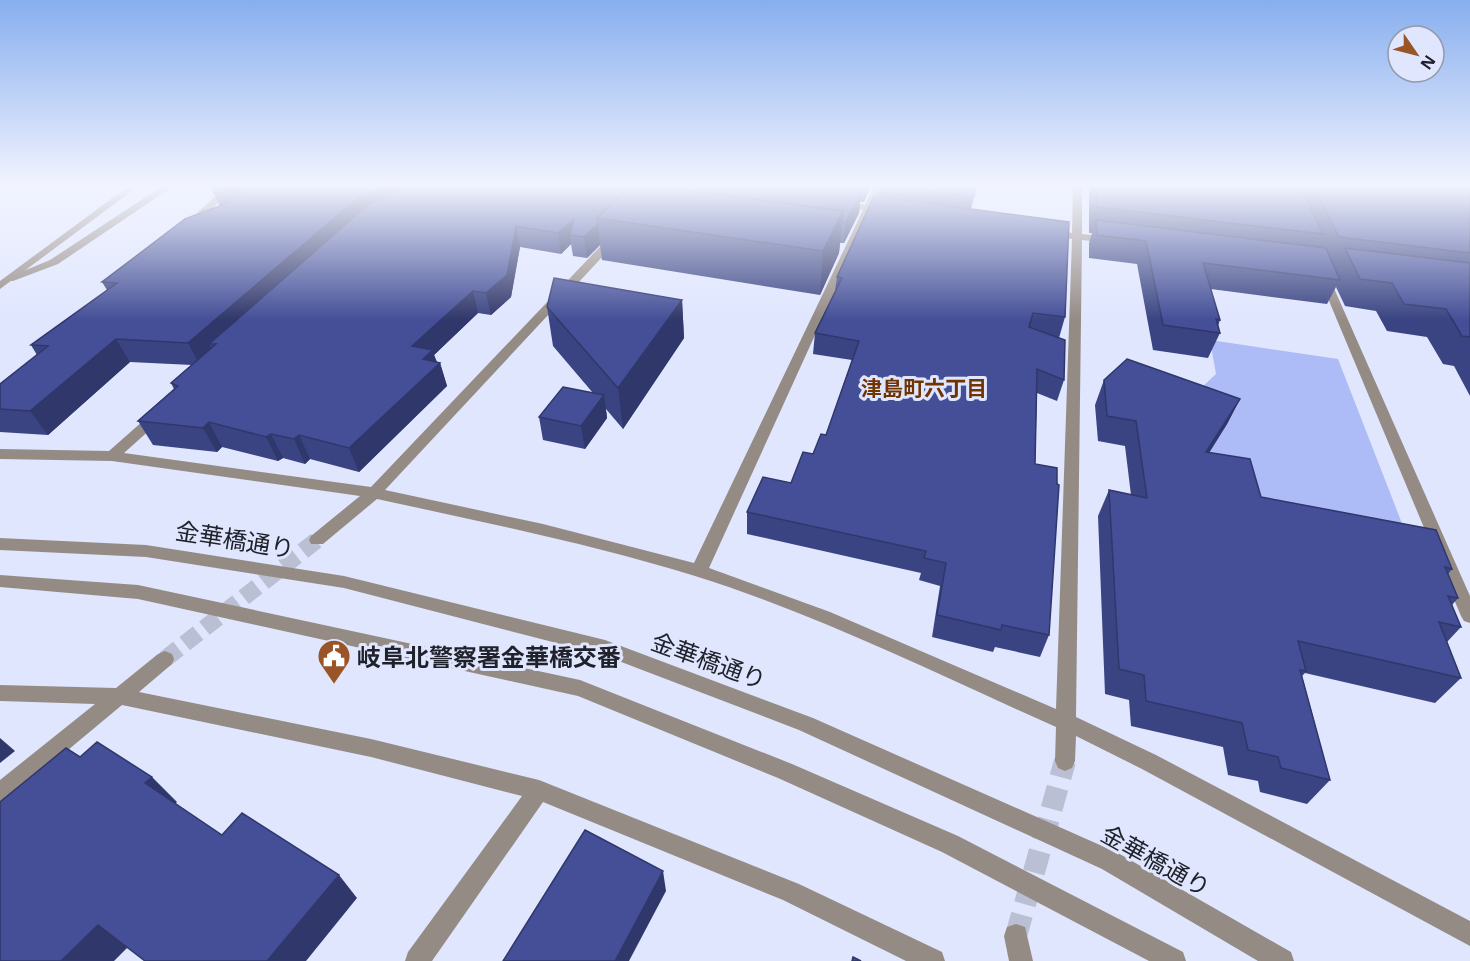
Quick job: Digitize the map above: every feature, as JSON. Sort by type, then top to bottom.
[{"type":"street","points":[[4,283],[76,230]]},
{"type":"street","points":[[4,283],[54,262],[103,230]]},
{"type":"street","points":[[317,540],[374,493],[622,230]]},
{"type":"street","points":[[699,571],[858,230]]},
{"type":"street","points":[[1065,761],[1077,230]]},
{"type":"street","points":[[1042,231],[1124,242]]},
{"type":"street","points":[[1332,268],[1320,267],[1470,616]]},
{"type":"street","points":[[112,456],[164,409]]},
{"type":"street","points":[[0,454],[112,456],[374,493],[543,531],[699,571],[824,616],[1066,722],[1149,762],[1470,934]]},
{"type":"street","name":"金華橋通り","points":[[0,544],[146,551],[344,582],[605,648],[806,724],[1110,861],[1282,961]]},
{"type":"street","points":[[0,581],[138,592],[580,688],[785,771],[950,844],[1174,961]]},
{"type":"street","points":[[0,793],[165,659]]},
{"type":"street","points":[[0,693],[119,696],[371,748],[539,790],[791,892],[933,961]]},
{"type":"street","points":[[417,961],[539,790]]},
{"type":"street","points":[[1016,936],[1021,961]]},
{"type":"shaded area","points":[[1210,340],[1338,359],[1410,544],[1255,515],[1153,433],[1216,374]]},
{"type":"building","points":[[171,230],[321,230],[188,343],[116,339],[30,411],[0,409],[0,384],[48,346],[31,345],[117,283],[102,282]]},
{"type":"building","points":[[340,230],[515,230],[507,275],[486,293],[473,291],[412,346],[433,350],[423,359],[440,363],[349,448],[299,435],[294,439],[271,434],[266,437],[209,422],[203,428],[138,421],[178,386],[171,383],[216,344],[209,344]]},
{"type":"building","points":[[539,230],[562,230],[558,233]]},
{"type":"building","points":[[571,230],[592,230],[584,237],[570,235]]},
{"type":"building","points":[[678,230],[834,230],[823,251]]},
{"type":"building","points":[[859,230],[1069,230],[1065,317],[1033,313],[1029,327],[1065,340],[1064,380],[1037,369],[1035,464],[1057,468],[1057,484],[1059,485],[1049,635],[1002,625],[1001,630],[937,615],[946,563],[924,558],[926,551],[747,512],[763,477],[791,483],[803,452],[813,454],[821,434],[826,435],[859,341],[815,333],[842,278],[837,277]]},
{"type":"building","points":[[1097,230],[1177,230],[1326,248],[1340,280],[1203,263],[1220,320],[1216,319],[1220,333],[1163,325],[1146,241],[1097,235]]},
{"type":"building","points":[[1288,230],[1321,230],[1323,234]]},
{"type":"building","points":[[1335,230],[1470,230],[1470,253],[1339,237]]},
{"type":"building","points":[[1345,248],[1470,263],[1470,337],[1462,336],[1446,309],[1404,304],[1392,283],[1360,279]]},
{"type":"building","points":[[554,278],[682,300],[618,388],[547,307]]},
{"type":"building","points":[[1127,359],[1240,399],[1206,452],[1250,459],[1261,497],[1436,530],[1452,569],[1445,567],[1458,598],[1448,596],[1461,627],[1439,622],[1461,678],[1298,641],[1306,671],[1300,670],[1330,780],[1281,768],[1278,757],[1248,750],[1242,723],[1146,701],[1144,675],[1119,669],[1109,490],[1147,498],[1136,421],[1107,416],[1104,380]]},
{"type":"building","points":[[563,387],[604,395],[581,426],[539,417]]},
{"type":"building","points":[[97,742],[152,777],[145,783],[222,835],[242,813],[339,875],[267,961],[145,961],[98,925],[61,961],[0,961],[0,802],[66,748],[80,757]]},
{"type":"building","points":[[585,830],[663,871],[615,961],[503,961]]},
{"type":"tunnel","points":[[165,659],[317,540]]},
{"type":"tunnel","points":[[1016,936],[1065,761]]},
{"type":"place","name":"岐阜北警察署金華橋交番","points":[[334,685]]},
{"type":"district","name":"津島町六丁目","points":[[924,388]]}]
